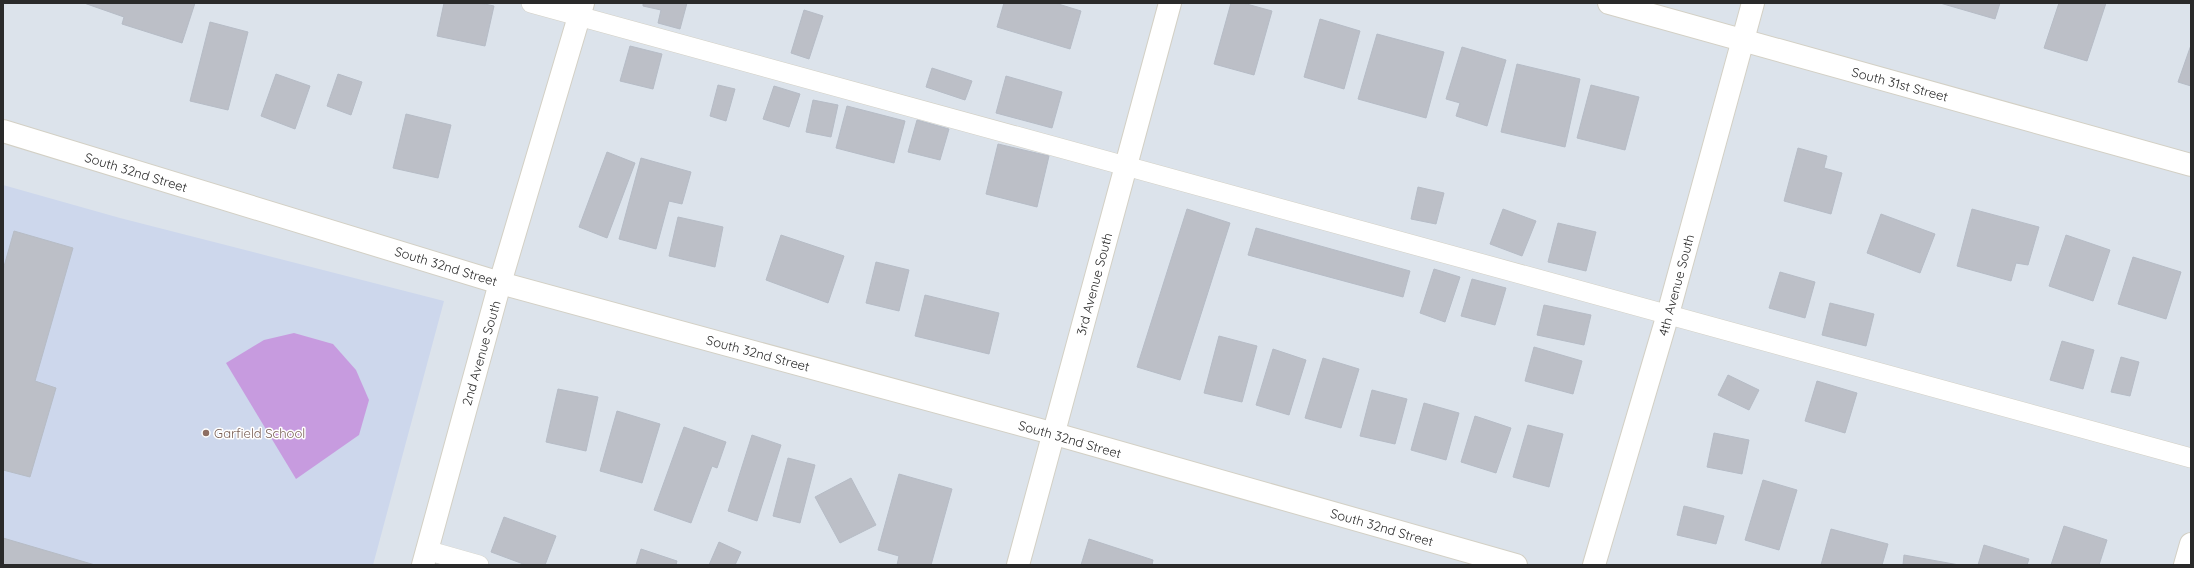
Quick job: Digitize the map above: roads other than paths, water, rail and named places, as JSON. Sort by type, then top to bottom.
[{"type":"street","name":"3rd Avenue South","points":[[1018,565],[1055,434],[1170,3]]},
{"type":"street","name":"South 31st Street","points":[[1609,3],[2191,165]]},
{"type":"street","name":"4th Avenue South","points":[[1594,565],[1668,314],[1753,3]]},
{"type":"street","name":"2nd Avenue South","points":[[424,557],[500,283],[581,10]]},
{"type":"street","name":"South 32nd Street","points":[[3,131],[500,283],[1055,434],[1516,565]]},
{"type":"street","points":[[2185,565],[2191,544]]},
{"type":"lane","points":[[531,3],[581,10],[1126,165],[2191,458]]},
{"type":"lane","points":[[424,557],[479,565]]},
{"type":"place","name":"Garfield School","points":[[206,433]]}]
